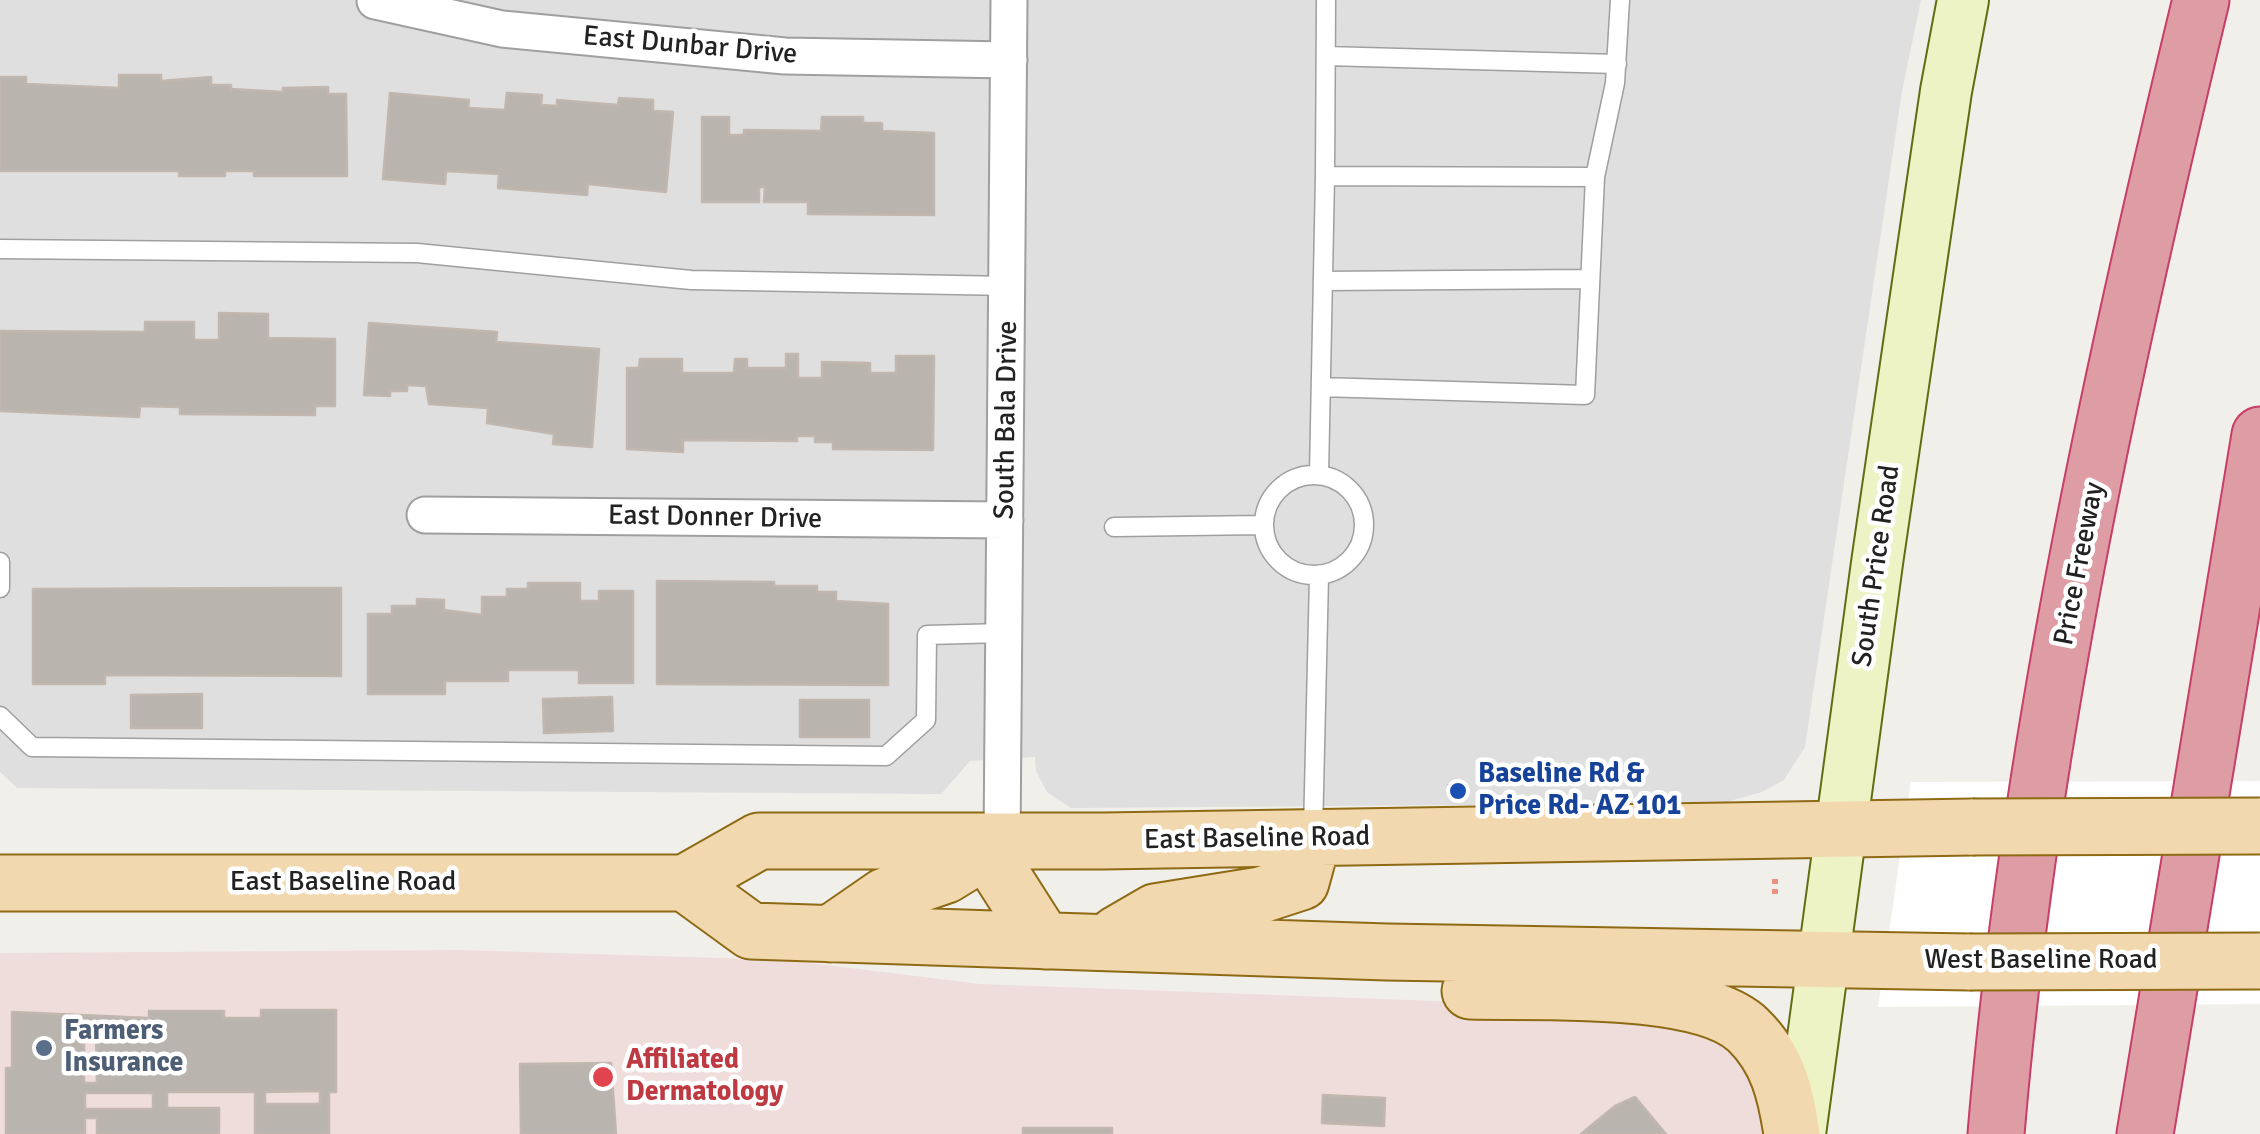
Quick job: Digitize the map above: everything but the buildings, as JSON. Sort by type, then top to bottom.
[{"type":"highway","name":"Price Freeway","points":[[1996,1134],[2003,1045],[2054,697],[2150,213],[2201,0]]},
{"type":"highway","points":[[2145,1134],[2260,434]]},
{"type":"main road","name":"South Price Road","points":[[1800,1134],[1839,830],[1946,91],[1964,0]]},
{"type":"main road","points":[[1839,830],[2260,826]]},
{"type":"main road","name":"East Baseline Road","points":[[0,883],[685,883],[759,841],[1839,830]]},
{"type":"main road","points":[[1101,943],[1156,912],[1261,895],[1301,882],[1314,838]]},
{"type":"main road","points":[[830,934],[885,896],[946,876],[1002,840]]},
{"type":"main road","points":[[1002,840],[1000,872],[1044,942]]},
{"type":"main road","points":[[685,883],[751,930],[1044,942],[1822,961]]},
{"type":"main road","points":[[1193,946],[1343,987],[1636,996],[1727,1016],[1747,1030],[1779,1071],[1792,1134]]},
{"type":"main road","name":"West Baseline Road","points":[[1822,961],[2260,961]]},
{"type":"street","name":"South Bala Drive","points":[[1002,840],[1009,0]]},
{"type":"street","name":"East Dunbar Drive","points":[[375,1],[502,28],[748,52],[1009,60]]},
{"type":"street","name":"East Donner Drive","points":[[425,515],[1006,520]]},
{"type":"lane","points":[[1319,475],[1326,0]]},
{"type":"lane","points":[[1321,387],[1584,395],[1595,177],[1616,64],[1620,0]]},
{"type":"lane","points":[[1326,56],[1616,64]]},
{"type":"lane","points":[[1325,176],[1595,177]]},
{"type":"lane","points":[[0,250],[417,253],[690,280],[1009,286]]},
{"type":"lane","points":[[1323,281],[1590,279]]},
{"type":"lane","points":[[1319,475],[1349,488],[1364,517],[1364,533],[1349,562],[1319,576],[1286,567],[1266,542],[1264,525],[1274,493],[1303,476],[1319,475]]},
{"type":"lane","points":[[1114,528],[1264,525]]},
{"type":"lane","points":[[0,562],[0,588]]},
{"type":"lane","points":[[1314,838],[1319,576]]},
{"type":"lane","points":[[0,716],[32,748],[886,756],[926,720],[927,635],[1004,633]]},
{"type":"shaded area","points":[[0,0],[1921,0],[1902,91],[1805,747],[1784,780],[1762,792],[1723,803],[1071,808],[1047,792],[1036,771],[1035,757],[970,761],[941,794],[17,788],[0,772]]},
{"type":"shaded area","points":[[461,950],[786,960],[980,984],[1651,1009],[1681,1014],[1754,1066],[1770,1134],[0,1134],[0,953]]},
{"type":"pier","points":[[2260,781],[2260,1004],[1878,1007],[1911,782]]},
{"type":"place","name":"Baseline Rd & Price Rd- AZ 101","points":[[1458,791]]},
{"type":"place","name":"Farmers Insurance","points":[[44,1048]]},
{"type":"place","name":"Affiliated Dermatology","points":[[603,1077]]}]
